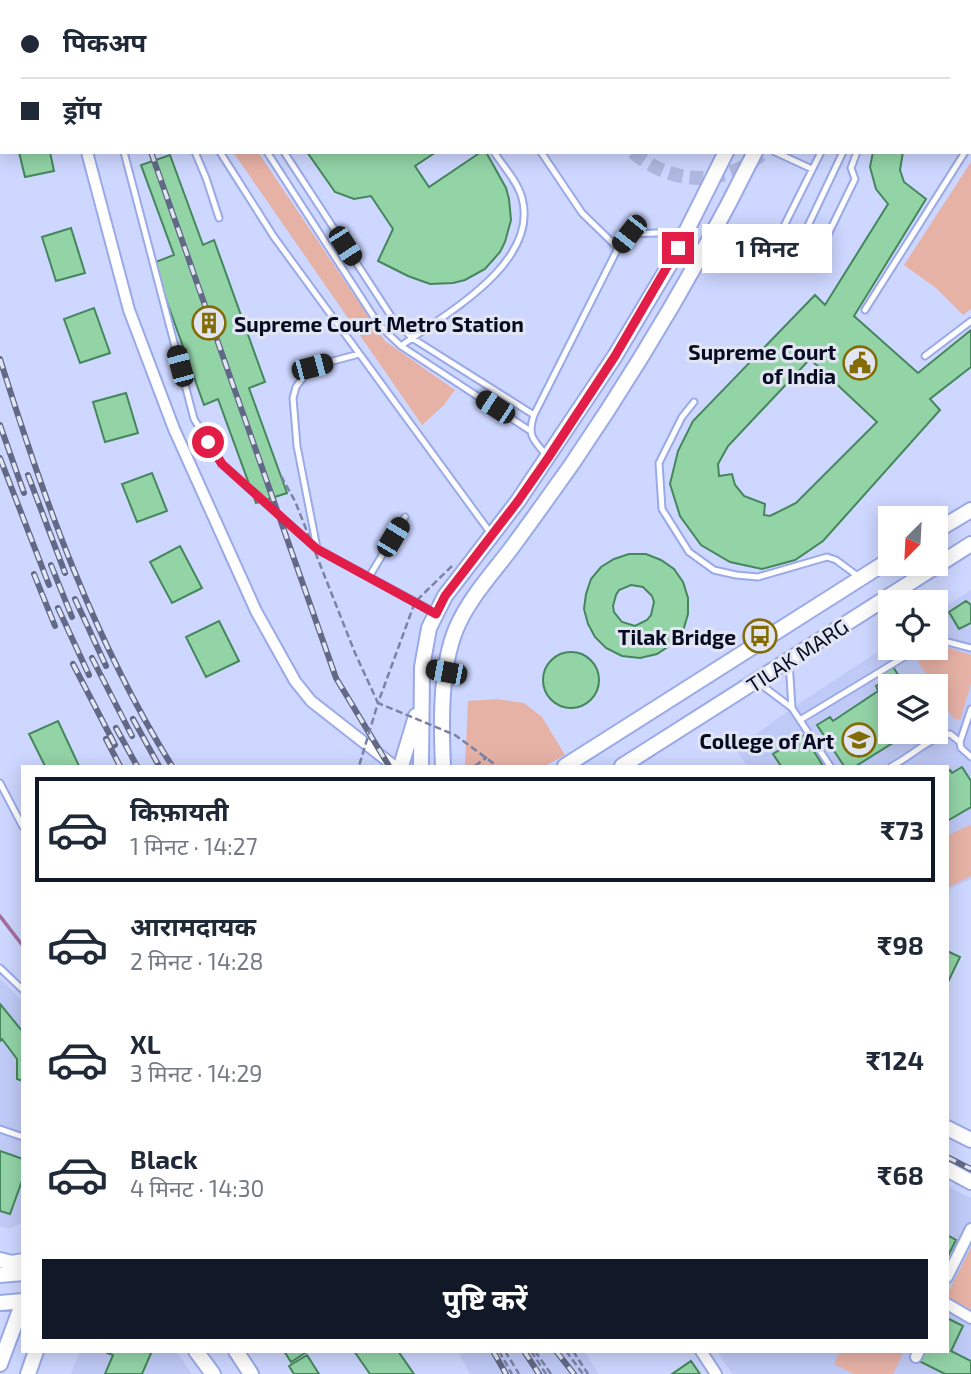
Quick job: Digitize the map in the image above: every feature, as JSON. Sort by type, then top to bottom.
[{"type":"main road","points":[[421,765],[422,667],[429,628],[445,596],[548,458],[615,356],[687,232],[725,154]]},
{"type":"main road","points":[[443,765],[446,672],[455,632],[467,606],[533,519],[623,389],[698,264],[754,154]]},
{"type":"main road","points":[[948,524],[971,510]]},
{"type":"main road","name":"TILAK MARG","points":[[948,558],[971,544]]},
{"type":"main road","name":"TILAK MARG","points":[[567,765],[878,567]]},
{"type":"main road","name":"TILAK MARG","points":[[624,765],[920,576]]},
{"type":"main road","points":[[422,667],[446,672]]},
{"type":"main road","points":[[401,765],[420,704]]},
{"type":"main road","points":[[949,1129],[971,1140]]},
{"type":"main road","points":[[949,1170],[971,1182]]},
{"type":"main road","points":[[0,1261],[21,1261]]},
{"type":"main road","points":[[0,1275],[21,1273]]},
{"type":"main road","points":[[0,1303],[21,1302]]},
{"type":"main road","points":[[0,1364],[21,1307]]},
{"type":"main road","points":[[28,1374],[35,1353]]},
{"type":"main road","points":[[197,1353],[213,1374]]},
{"type":"main road","points":[[237,1353],[251,1374]]},
{"type":"street","points":[[88,154],[129,310],[174,429],[256,611],[295,681],[311,701],[393,765]]},
{"type":"street","points":[[949,1273],[971,1229]]},
{"type":"street","points":[[949,1305],[971,1318]]},
{"type":"street","points":[[702,1353],[716,1374]]},
{"type":"lane","points":[[125,154],[194,419],[222,464],[317,549],[436,614]]},
{"type":"lane","points":[[196,154],[219,218]]},
{"type":"lane","points":[[221,154],[274,237],[492,535]]},
{"type":"lane","points":[[268,154],[379,325],[401,346],[529,430],[548,458]]},
{"type":"lane","points":[[285,154],[391,316],[412,338],[534,415]]},
{"type":"lane","points":[[401,346],[495,276],[513,253],[524,226],[522,195],[495,154]]},
{"type":"lane","points":[[542,154],[582,213],[618,248]]},
{"type":"lane","points":[[779,154],[812,169]]},
{"type":"lane","points":[[820,154],[782,232],[785,241],[810,258],[820,251],[855,179],[851,168],[856,154]]},
{"type":"lane","points":[[796,251],[842,154]]},
{"type":"lane","points":[[865,310],[964,154]]},
{"type":"lane","points":[[529,430],[618,248],[629,234],[687,232]]},
{"type":"lane","points":[[925,356],[971,321]]},
{"type":"lane","points":[[317,549],[297,446],[292,398],[296,387],[312,367],[359,354]]},
{"type":"lane","points":[[694,402],[682,417],[659,463],[662,509],[689,552],[714,570],[758,577],[827,557],[836,560],[860,578]]},
{"type":"lane","points":[[369,577],[405,517]]},
{"type":"lane","points":[[948,642],[971,648]]},
{"type":"lane","points":[[789,660],[792,708]]},
{"type":"lane","points":[[800,720],[899,660]]},
{"type":"lane","points":[[756,681],[792,708],[829,765]]},
{"type":"lane","points":[[971,709],[960,742],[961,748],[971,757]]},
{"type":"lane","points":[[894,765],[936,737],[950,734],[960,742]]},
{"type":"lane","points":[[0,783],[21,823]]},
{"type":"lane","points":[[0,968],[21,988]]},
{"type":"lane","points":[[0,1129],[21,1136]]},
{"type":"path","points":[[281,476],[295,500],[355,653],[378,703],[455,735],[496,765]]},
{"type":"path","points":[[359,765],[378,703],[415,602],[452,566]]},
{"type":"path","points":[[476,765],[487,757]]},
{"type":"path","points":[[500,1353],[512,1374]]},
{"type":"path","points":[[506,1353],[519,1374]]},
{"type":"path","points":[[534,1353],[546,1374]]},
{"type":"path","points":[[535,1353],[551,1374]]},
{"type":"path","points":[[567,1353],[583,1374]]},
{"type":"path","points":[[574,1353],[588,1374]]},
{"type":"shaded area","points":[[234,154],[259,154],[385,341],[455,390],[444,405],[422,425]]},
{"type":"shaded area","points":[[971,162],[971,309],[963,315],[936,288],[904,265]]},
{"type":"shaded area","name":"College of Art","points":[[971,590],[971,879],[949,889],[949,765],[746,765],[736,749],[792,708],[878,652],[878,660],[948,660],[948,605]]},
{"type":"shaded area","points":[[948,648],[971,655],[971,683],[960,720],[953,718],[948,710],[948,674],[926,674],[918,661],[948,660]]},
{"type":"shaded area","points":[[497,699],[524,703],[542,717],[565,755],[547,765],[465,765],[468,701]]},
{"type":"shaded area","points":[[971,826],[971,876],[949,887],[949,835]]},
{"type":"shaded area","points":[[0,978],[21,1000],[21,1223],[9,1229],[0,1226]]},
{"type":"shaded area","points":[[949,1187],[971,1198],[971,1374],[732,1374],[718,1353],[949,1353]]},
{"type":"shaded area","points":[[971,1247],[971,1310],[950,1299],[949,1291]]},
{"type":"shaded area","points":[[79,1353],[177,1353],[192,1374],[71,1374]]},
{"type":"shaded area","points":[[459,1353],[585,1353],[599,1374],[470,1374]]},
{"type":"shaded area","points":[[839,1353],[903,1353],[893,1374],[854,1374],[834,1364]]},
{"type":"building","points":[[19,154],[50,154],[54,171],[25,177]]},
{"type":"building","points":[[308,154],[433,154],[415,166],[429,187],[478,154],[487,154],[506,188],[511,220],[500,252],[485,269],[465,280],[430,284],[378,261],[393,229],[371,196],[354,199],[335,192]]},
{"type":"building","name":"Supreme Court of India","points":[[873,154],[903,154],[900,170],[904,182],[926,199],[854,316],[918,373],[971,330],[971,367],[930,399],[940,410],[823,541],[795,560],[762,569],[730,562],[701,545],[680,516],[670,484],[678,451],[693,421],[815,295],[825,305],[888,204],[876,189],[870,167]],"holes":[[[810,359],[877,422],[796,503],[770,516],[764,515],[765,504],[744,496],[735,485],[732,474],[719,476],[718,464],[728,446]]]},
{"type":"building","name":"Supreme Court Metro Station","points":[[170,155],[203,245],[214,240],[265,382],[249,388],[287,493],[256,503],[218,399],[204,405],[153,263],[174,255],[141,165]]},
{"type":"building","points":[[71,228],[85,273],[56,281],[42,237]]},
{"type":"building","points":[[94,308],[110,353],[80,363],[64,319]]},
{"type":"building","points":[[126,393],[138,433],[105,442],[93,402]]},
{"type":"building","points":[[152,473],[167,511],[137,522],[122,484]]},
{"type":"building","points":[[180,546],[202,588],[172,603],[150,562]]},
{"type":"building","points":[[629,554],[646,554],[674,569],[683,582],[688,598],[688,614],[683,631],[672,644],[657,654],[640,658],[622,656],[606,648],[595,637],[588,624],[584,609],[591,579],[601,567]],"holes":[[[631,585],[643,587],[654,602],[651,615],[635,626],[622,622],[614,612],[616,595],[619,590]]]},
{"type":"building","points":[[966,601],[971,605],[971,623],[959,629],[949,612]]},
{"type":"building","points":[[219,621],[239,661],[206,677],[186,637]]},
{"type":"building","points":[[565,652],[577,652],[591,660],[599,674],[597,691],[591,700],[577,708],[565,708],[548,696],[543,686],[543,674],[555,657]]},
{"type":"building","points":[[893,667],[898,674],[884,674]]},
{"type":"building","points":[[878,691],[878,744],[891,744],[858,765],[843,765],[817,725],[830,717],[833,721]]},
{"type":"building","points":[[58,721],[79,765],[44,765],[29,734]]},
{"type":"building","points":[[804,735],[822,765],[780,765],[773,754]]},
{"type":"building","points":[[962,767],[971,781],[971,807],[949,820],[949,771],[952,773]]},
{"type":"building","points":[[949,952],[960,957],[949,980]]},
{"type":"building","points":[[0,1004],[21,1030],[21,1080],[17,1079],[17,1059],[2,1039],[0,1041]]},
{"type":"building","points":[[0,1151],[21,1158],[21,1184],[10,1214],[0,1211]]},
{"type":"building","points":[[949,1236],[956,1240],[949,1254]]},
{"type":"building","points":[[949,1319],[963,1326],[951,1351],[971,1361],[971,1374],[945,1374],[917,1360],[920,1353],[949,1353]]},
{"type":"building","points":[[107,1353],[151,1353],[142,1374],[105,1374],[113,1355]]},
{"type":"building","points":[[285,1353],[305,1353],[291,1362]]},
{"type":"building","points":[[355,1353],[399,1353],[414,1374],[370,1374]]},
{"type":"building","points":[[307,1355],[319,1374],[294,1374],[289,1366]]},
{"type":"building","points":[[691,1361],[700,1374],[672,1374]]},
{"type":"waterway","points":[[0,916],[21,943]]},
{"type":"tunnel","points":[[636,154],[665,171],[699,178],[733,172],[761,154]]},
{"type":"railway","points":[[152,154],[336,678],[388,765]]},
{"type":"railway","points":[[0,359],[34,464],[73,568],[118,670],[171,765]]},
{"type":"railway","points":[[0,425],[24,493]]},
{"type":"railway","points":[[0,458],[49,585]]},
{"type":"railway","points":[[28,475],[65,573]]},
{"type":"railway","points":[[51,565],[72,617]]},
{"type":"railway","points":[[34,574],[55,626]]},
{"type":"railway","points":[[75,599],[106,666]]},
{"type":"railway","points":[[58,608],[89,675]]},
{"type":"railway","points":[[92,658],[132,736]]},
{"type":"railway","points":[[73,664],[115,745]]},
{"type":"railway","points":[[133,719],[158,765]]},
{"type":"railway","points":[[116,728],[136,765]]},
{"type":"railway","points":[[106,739],[119,765]]},
{"type":"railway","points":[[949,1158],[971,1169]]},
{"type":"railway","points":[[494,1353],[506,1374]]},
{"type":"railway","points":[[525,1353],[539,1374]]},
{"type":"railway","points":[[558,1353],[574,1374]]},
{"type":"place","name":"Supreme Court Metro Station","points":[[209,323]]},
{"type":"place","name":"Supreme Court of India","points":[[860,363]]},
{"type":"place","name":"Tilak Bridge","points":[[760,636]]},
{"type":"place","name":"College of Art","points":[[859,740]]},
{"type":"route","points":[[208,442],[222,464],[317,549],[436,614],[445,596],[518,501],[615,356],[678,248]]}]
